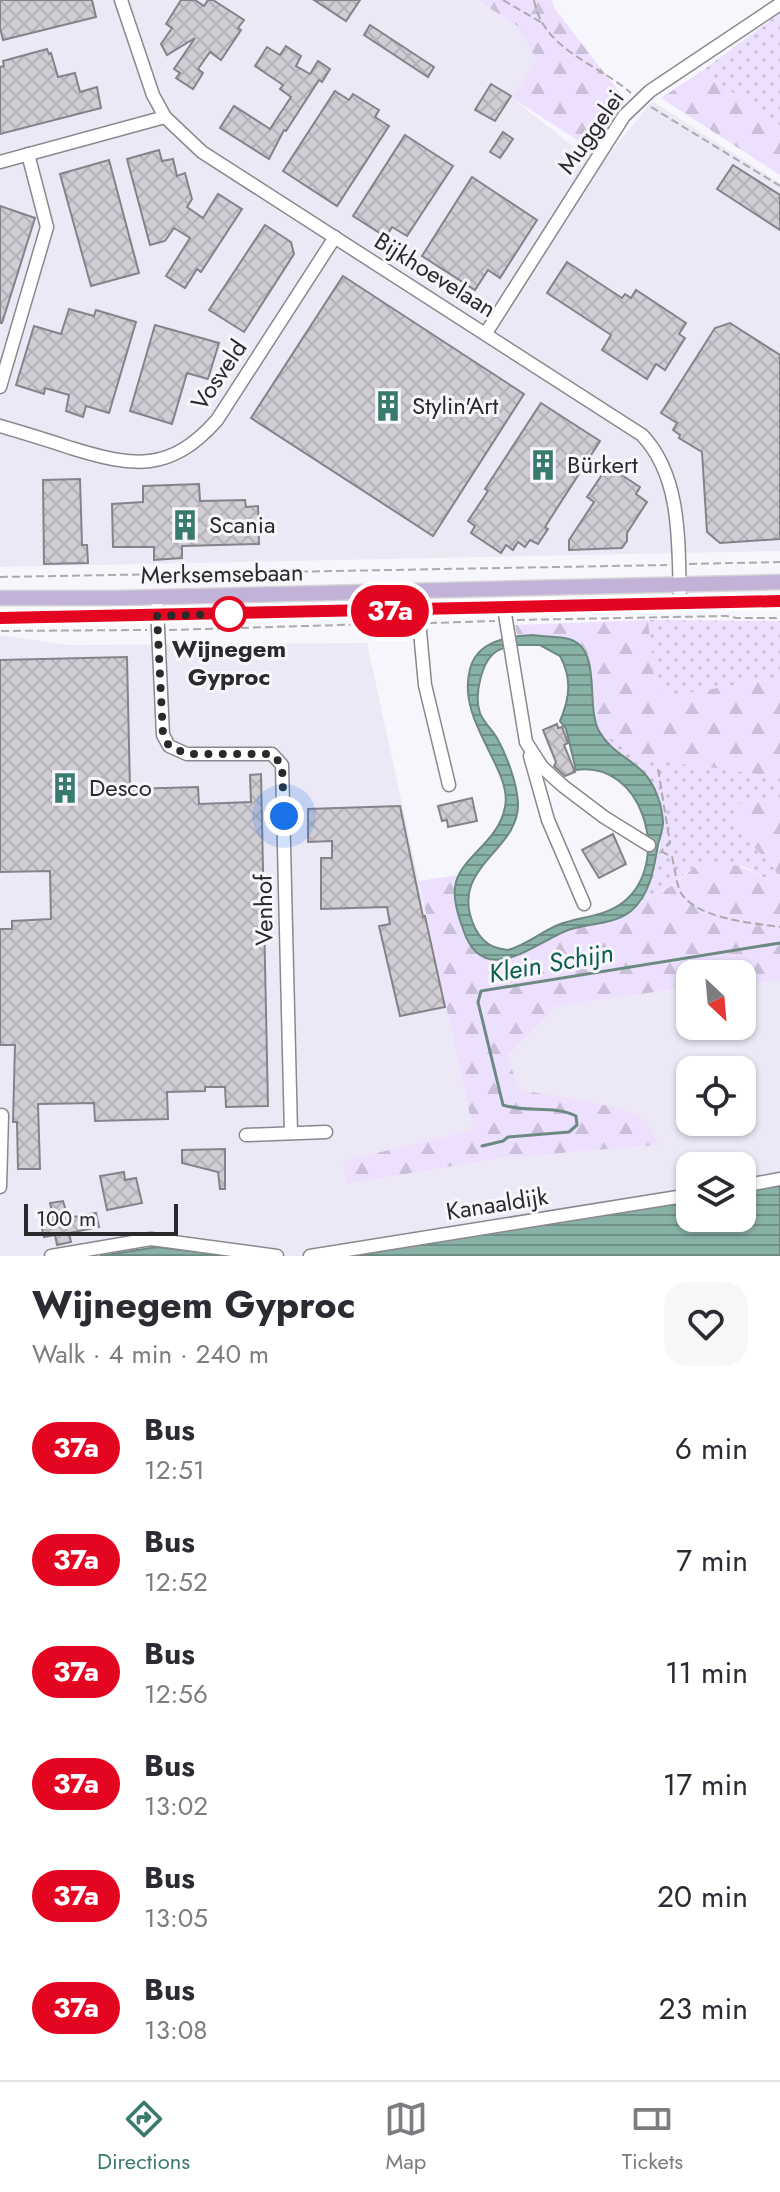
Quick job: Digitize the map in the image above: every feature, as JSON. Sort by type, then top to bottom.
[{"type":"main road","name":"Merksemsebaan","points":[[0,598],[780,582]]},
{"type":"main road","name":"Merksemsebaan","points":[[0,618],[157,623],[504,615],[680,603],[780,601]]},
{"type":"street","name":"Bijkhoevelaan","points":[[121,0],[148,82],[165,117],[202,152],[642,435],[657,450],[672,490],[680,603]]},
{"type":"street","name":"Muggelei","points":[[486,333],[624,116],[639,100],[780,4]]},
{"type":"street","points":[[0,162],[165,117]]},
{"type":"street","points":[[0,387],[47,227],[28,154]]},
{"type":"street","name":"Vosveld","points":[[0,426],[115,461],[145,462],[180,452],[202,437],[217,420],[335,237]]},
{"type":"street","name":"Venhof","points":[[156,597],[163,735],[169,746],[187,754],[272,754],[282,765],[291,1133]]},
{"type":"street","name":"Merksemsebaan","points":[[0,598],[0,609]]},
{"type":"street","points":[[504,615],[526,742],[548,820],[584,904]]},
{"type":"street","points":[[418,616],[425,685],[449,785]]},
{"type":"street","points":[[526,742],[542,767],[563,786],[649,845]]},
{"type":"street","points":[[0,1187],[2,1115]]},
{"type":"street","points":[[246,1135],[326,1132]]},
{"type":"street","points":[[756,1183],[780,1179]]},
{"type":"street","name":"Kanaaldijk","points":[[310,1256],[676,1197]]},
{"type":"street","points":[[51,1256],[151,1239],[277,1256]]},
{"type":"path","points":[[503,0],[545,24]]},
{"type":"path","points":[[534,0],[537,13],[572,56],[780,186]]},
{"type":"path","points":[[0,577],[780,562]]},
{"type":"path","points":[[704,564],[704,572]]},
{"type":"path","points":[[651,566],[652,575]]},
{"type":"path","points":[[0,631],[418,616],[780,618]]},
{"type":"path","points":[[658,769],[670,843],[667,849],[661,851],[672,857],[682,894],[697,906],[726,919],[780,927]]},
{"type":"shaded area","points":[[0,0],[476,0],[519,27],[536,59],[512,98],[599,167],[652,101],[780,183],[780,551],[0,567]]},
{"type":"shaded area","points":[[0,635],[68,645],[367,643],[473,1130],[343,1161],[345,1184],[502,1158],[657,1145],[640,1117],[596,1104],[517,1090],[508,1055],[557,1006],[676,989],[676,1040],[756,1040],[756,983],[780,981],[780,1185],[756,1189],[756,1152],[676,1152],[676,1202],[352,1256],[233,1256],[158,1247],[100,1256],[0,1256]]},
{"type":"shaded area","points":[[523,636],[569,639],[586,654],[599,731],[608,744],[647,777],[659,802],[663,825],[650,881],[643,897],[631,911],[609,921],[568,930],[525,952],[496,960],[483,957],[472,947],[455,900],[460,873],[496,829],[505,807],[501,777],[477,726],[468,689],[470,669],[479,652],[495,642]],"holes":[[[515,645],[540,645],[560,656],[566,672],[568,696],[560,721],[566,729],[576,770],[599,771],[618,780],[633,796],[643,815],[648,838],[647,860],[640,881],[620,905],[558,925],[508,950],[492,946],[481,937],[469,907],[470,890],[476,875],[508,835],[516,820],[518,803],[514,778],[504,753],[480,713],[479,689],[483,671],[497,651]]]},
{"type":"shaded area","points":[[780,1185],[780,1256],[352,1256],[676,1202],[676,1232],[756,1232],[756,1189]]},
{"type":"shaded area","points":[[157,1247],[233,1256],[100,1256]]},
{"type":"green space","points":[[477,0],[552,0],[555,9],[626,101],[593,150],[512,98],[536,59],[519,27]]},
{"type":"green space","points":[[780,13],[780,126],[702,71]]},
{"type":"green space","points":[[702,71],[780,126],[780,175],[661,98]]},
{"type":"green space","points":[[648,620],[780,621],[780,677],[666,697],[655,684]]},
{"type":"green space","points":[[648,620],[655,684],[666,697],[780,677],[780,777],[634,757],[620,742],[601,735],[594,713],[589,668],[581,646],[533,635],[517,636],[515,625]]},
{"type":"green space","points":[[601,735],[620,742],[635,757],[780,777],[780,801],[739,803],[752,845],[774,868],[779,878],[772,882],[746,867],[711,862],[686,873],[674,884],[639,902],[653,871],[662,837],[660,802],[654,786],[643,772],[615,751]]},
{"type":"green space","points":[[780,801],[780,981],[756,983],[756,960],[676,960],[676,989],[557,1006],[508,1055],[518,1090],[633,1113],[647,1124],[657,1145],[502,1158],[345,1184],[343,1161],[473,1130],[419,881],[459,875],[456,905],[470,943],[481,955],[493,959],[507,958],[568,930],[620,918],[694,868],[709,862],[749,870],[771,882],[779,878],[736,820],[739,803]]},
{"type":"building","points":[[0,0],[92,0],[96,17],[3,40]]},
{"type":"building","points":[[181,0],[195,0],[204,6],[208,0],[213,0],[244,20],[221,60],[210,52],[198,69],[203,73],[193,89],[176,78],[180,73],[174,69],[195,38],[167,55],[161,44],[172,28],[166,24]]},
{"type":"building","points":[[314,0],[360,0],[346,21]]},
{"type":"building","points":[[370,25],[434,67],[428,77],[364,35]]},
{"type":"building","points":[[286,46],[301,56],[296,66],[310,74],[318,61],[330,69],[284,130],[269,159],[220,128],[234,106],[270,129],[291,97],[280,89],[283,85],[255,66],[267,47],[280,55]]},
{"type":"building","points":[[47,49],[58,77],[75,73],[80,92],[97,87],[101,108],[0,134],[0,67],[4,66],[3,61]]},
{"type":"building","points":[[491,84],[511,96],[495,121],[475,110]]},
{"type":"building","points":[[335,91],[349,100],[353,94],[379,110],[375,117],[389,126],[337,206],[283,171]]},
{"type":"building","points":[[503,132],[513,139],[500,158],[490,152]]},
{"type":"building","points":[[405,135],[453,166],[407,236],[392,227],[386,237],[353,216]]},
{"type":"building","points":[[159,150],[162,161],[173,159],[177,176],[185,173],[192,199],[187,207],[203,218],[218,194],[242,209],[201,272],[197,269],[185,288],[166,276],[190,238],[174,228],[165,241],[150,245],[127,159]]},
{"type":"building","points":[[109,160],[139,273],[91,286],[60,174]]},
{"type":"building","points":[[733,165],[780,195],[780,230],[717,189]]},
{"type":"building","points":[[472,177],[537,220],[500,278],[488,270],[475,290],[422,256]]},
{"type":"building","points":[[0,206],[35,218],[2,323],[0,323]]},
{"type":"building","points":[[265,225],[291,242],[294,254],[244,332],[209,310]]},
{"type":"building","points":[[567,262],[622,298],[625,294],[631,298],[636,290],[686,323],[679,334],[685,338],[665,370],[656,364],[647,379],[602,350],[611,335],[547,293]]},
{"type":"building","name":"Stylin'Art","points":[[343,276],[524,394],[433,536],[251,418]]},
{"type":"building","points":[[69,309],[94,316],[96,310],[136,322],[109,413],[86,406],[83,417],[66,411],[69,395],[45,388],[44,394],[16,385],[34,326],[61,334]]},
{"type":"building","points":[[730,323],[780,355],[780,539],[720,543],[707,532],[702,452],[679,438],[680,435],[673,430],[677,423],[661,413],[715,328]]},
{"type":"building","points":[[155,325],[219,343],[208,379],[187,373],[172,424],[130,411]]},
{"type":"building","name":"Bürkert","points":[[541,403],[600,441],[545,527],[548,529],[538,544],[530,540],[525,547],[518,542],[513,550],[506,545],[501,553],[471,533],[475,526],[468,521]]},
{"type":"building","points":[[608,466],[640,487],[636,494],[647,502],[627,533],[627,541],[622,548],[569,550],[569,540],[594,502],[587,497]]},
{"type":"building","points":[[80,479],[82,545],[87,545],[88,563],[44,564],[43,480]]},
{"type":"building","name":"Scania","points":[[199,484],[200,501],[245,500],[246,507],[258,506],[259,544],[182,546],[182,558],[154,560],[154,547],[113,547],[112,504],[143,502],[143,486]]},
{"type":"building","points":[[127,657],[130,789],[198,787],[199,804],[251,802],[250,775],[261,774],[268,1106],[226,1107],[225,1087],[167,1092],[168,1119],[95,1121],[94,1103],[38,1104],[40,1169],[18,1169],[17,1122],[13,1122],[15,1045],[0,1045],[0,929],[12,929],[12,921],[51,919],[50,871],[0,872],[0,660]]},
{"type":"building","points":[[557,724],[558,728],[562,727],[568,743],[564,745],[575,772],[565,776],[554,766],[556,762],[543,730]]},
{"type":"building","points":[[472,798],[477,821],[448,827],[447,820],[442,821],[438,806]]},
{"type":"building","points":[[400,806],[445,1007],[400,1016],[379,926],[390,924],[387,907],[321,909],[321,858],[332,858],[332,841],[308,842],[308,809]]},
{"type":"building","points":[[613,834],[626,864],[599,878],[582,850]]},
{"type":"building","points":[[225,1149],[225,1189],[220,1189],[218,1172],[182,1163],[182,1150]]},
{"type":"building","points":[[124,1172],[125,1180],[136,1178],[142,1203],[107,1210],[100,1176]]},
{"type":"building","points":[[63,1201],[68,1218],[96,1213],[99,1227],[69,1233],[71,1242],[57,1245],[55,1235],[44,1237],[41,1224],[54,1220],[50,1203]]},
{"type":"waterway","name":"Klein Schijn","points":[[482,1146],[508,1137],[569,1132],[577,1125],[576,1116],[568,1113],[503,1105],[478,1002],[481,991],[780,943]]},
{"type":"bus line","name":"37a","points":[[0,618],[780,601]]},
{"type":"place","name":"Stylin'Art","points":[[388,406]]},
{"type":"place","name":"Bürkert","points":[[543,465]]},
{"type":"place","name":"Scania","points":[[185,525]]},
{"type":"place","name":"Wijnegem Gyproc","points":[[229,614]]},
{"type":"place","name":"Desco","points":[[65,788]]},
{"type":"route","points":[[229,614],[157,616],[163,735],[169,746],[187,754],[272,754],[282,765],[284,816]]}]
